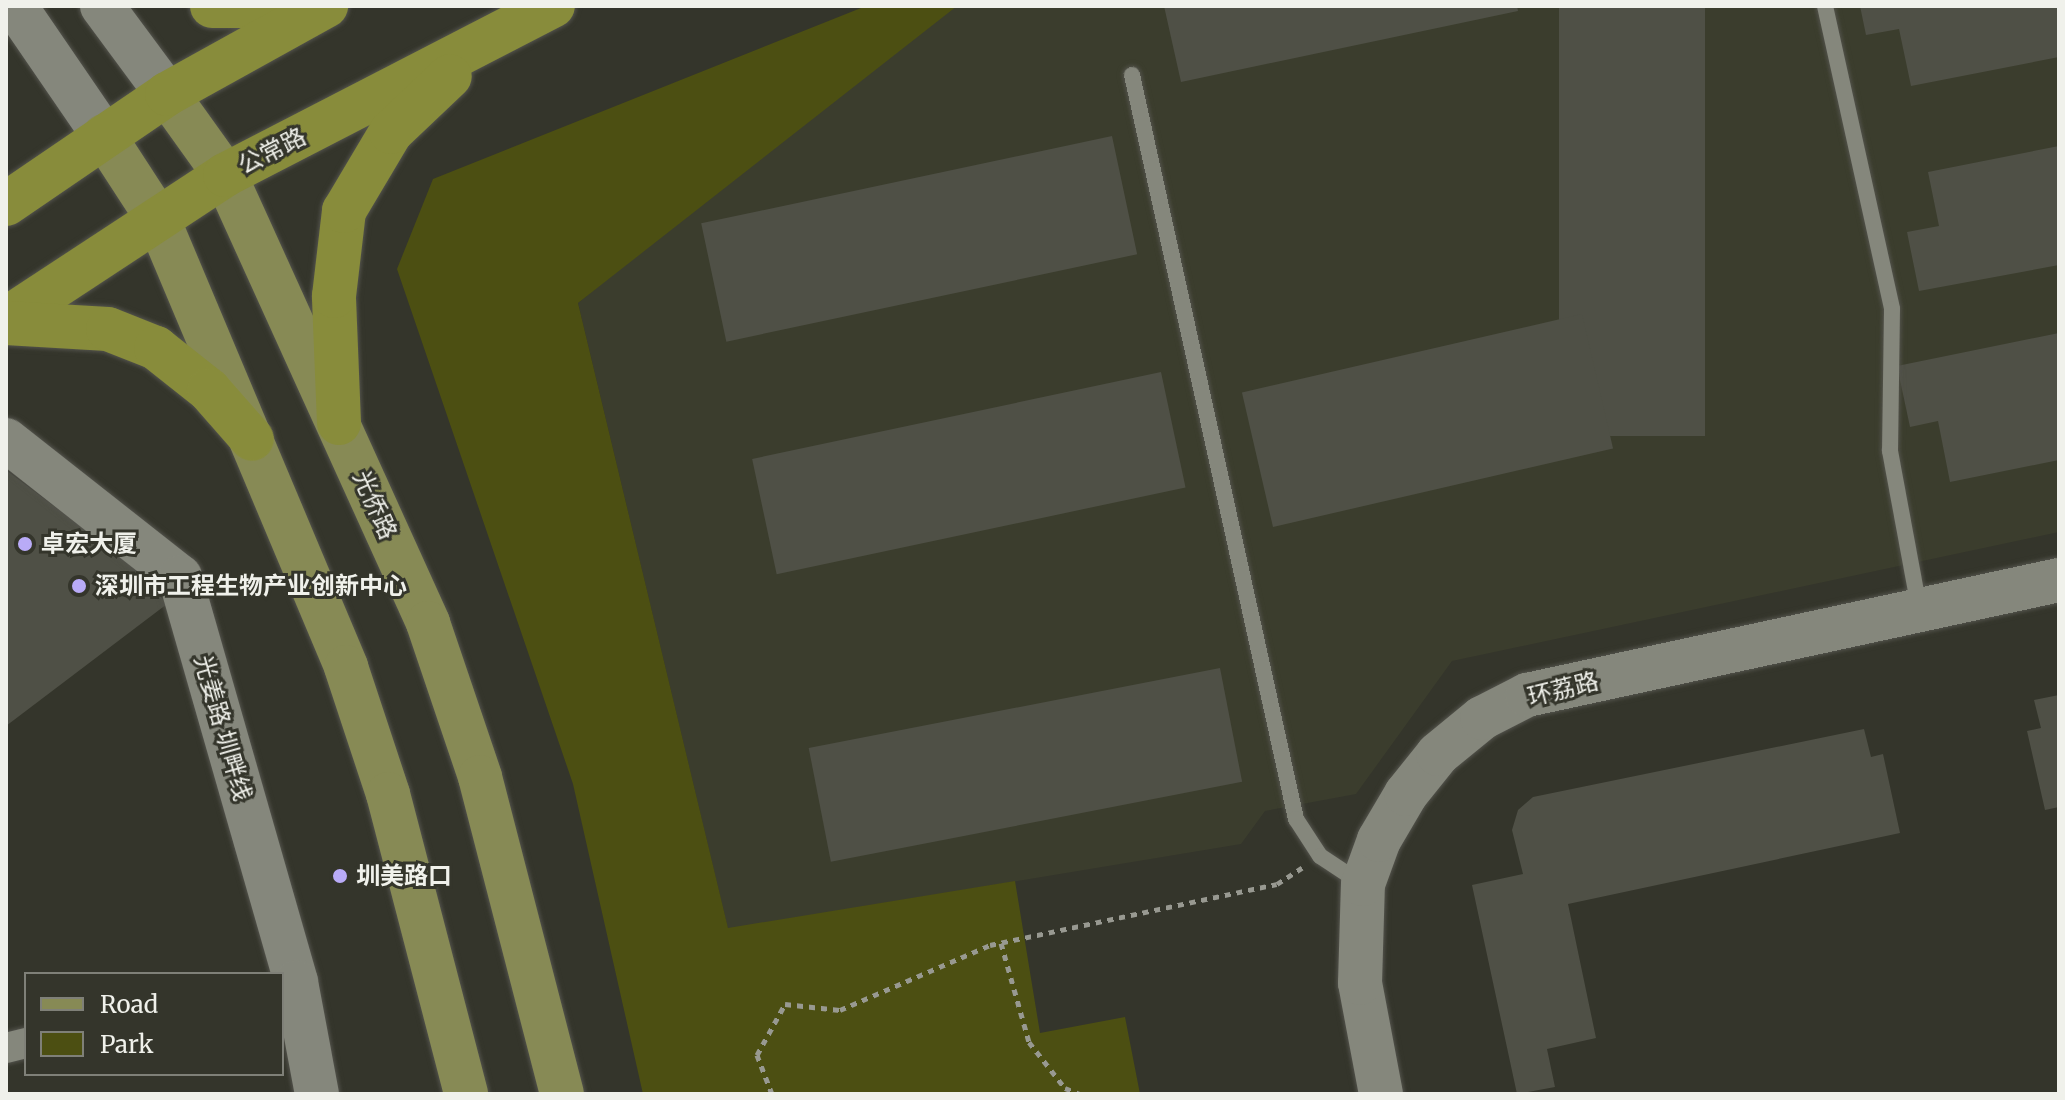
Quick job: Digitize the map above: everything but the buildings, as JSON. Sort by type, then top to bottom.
[{"type":"highway","points":[[212,6],[298,6]]},
{"type":"highway","points":[[6,204],[167,94],[326,6]]},
{"type":"highway","name":"公常路","points":[[6,321],[225,175],[553,6]]},
{"type":"highway","points":[[339,423],[334,296],[344,211],[391,132],[488,41]]},
{"type":"highway","points":[[6,321],[108,329],[156,348],[209,390],[252,439]]},
{"type":"main road","name":"光侨路","points":[[167,94],[225,175],[428,623],[480,777],[562,1094]]},
{"type":"main road","points":[[104,136],[158,219],[346,667],[388,794],[466,1094]]},
{"type":"street","points":[[15,6],[104,136]]},
{"type":"street","name":"光侨路","points":[[102,6],[167,94]]},
{"type":"street","name":"光姜路 圳畔线","points":[[6,440],[180,577],[317,1094]]},
{"type":"street","name":"环荔路","points":[[1381,1094],[1360,983],[1363,884],[1379,840],[1438,754],[1482,718],[1527,695],[2059,580]]},
{"type":"lane","points":[[1825,6],[1892,309],[1890,451],[1920,610]]},
{"type":"lane","points":[[1132,75],[1296,819],[1320,856],[1363,884]]},
{"type":"path","points":[[772,1094],[757,1055],[785,1004],[840,1010],[1001,943],[1277,884],[1320,856]]},
{"type":"path","points":[[1001,943],[1029,1042],[1065,1088],[1080,1094]]},
{"type":"shaded area","points":[[950,6],[2059,6],[2059,532],[1452,661],[1356,794],[1265,811],[1241,844],[728,929],[578,303],[877,59]]},
{"type":"green space","points":[[866,6],[957,6],[578,303],[728,928],[1015,881],[1040,1033],[1125,1017],[1140,1094],[643,1094],[573,784],[397,269],[433,179]]},
{"type":"place","name":"卓宏大厦","points":[[25,544]]},
{"type":"place","name":"深圳市工程生物产业创新中心","points":[[79,586]]},
{"type":"place","name":"圳美路口","points":[[340,876]]}]
